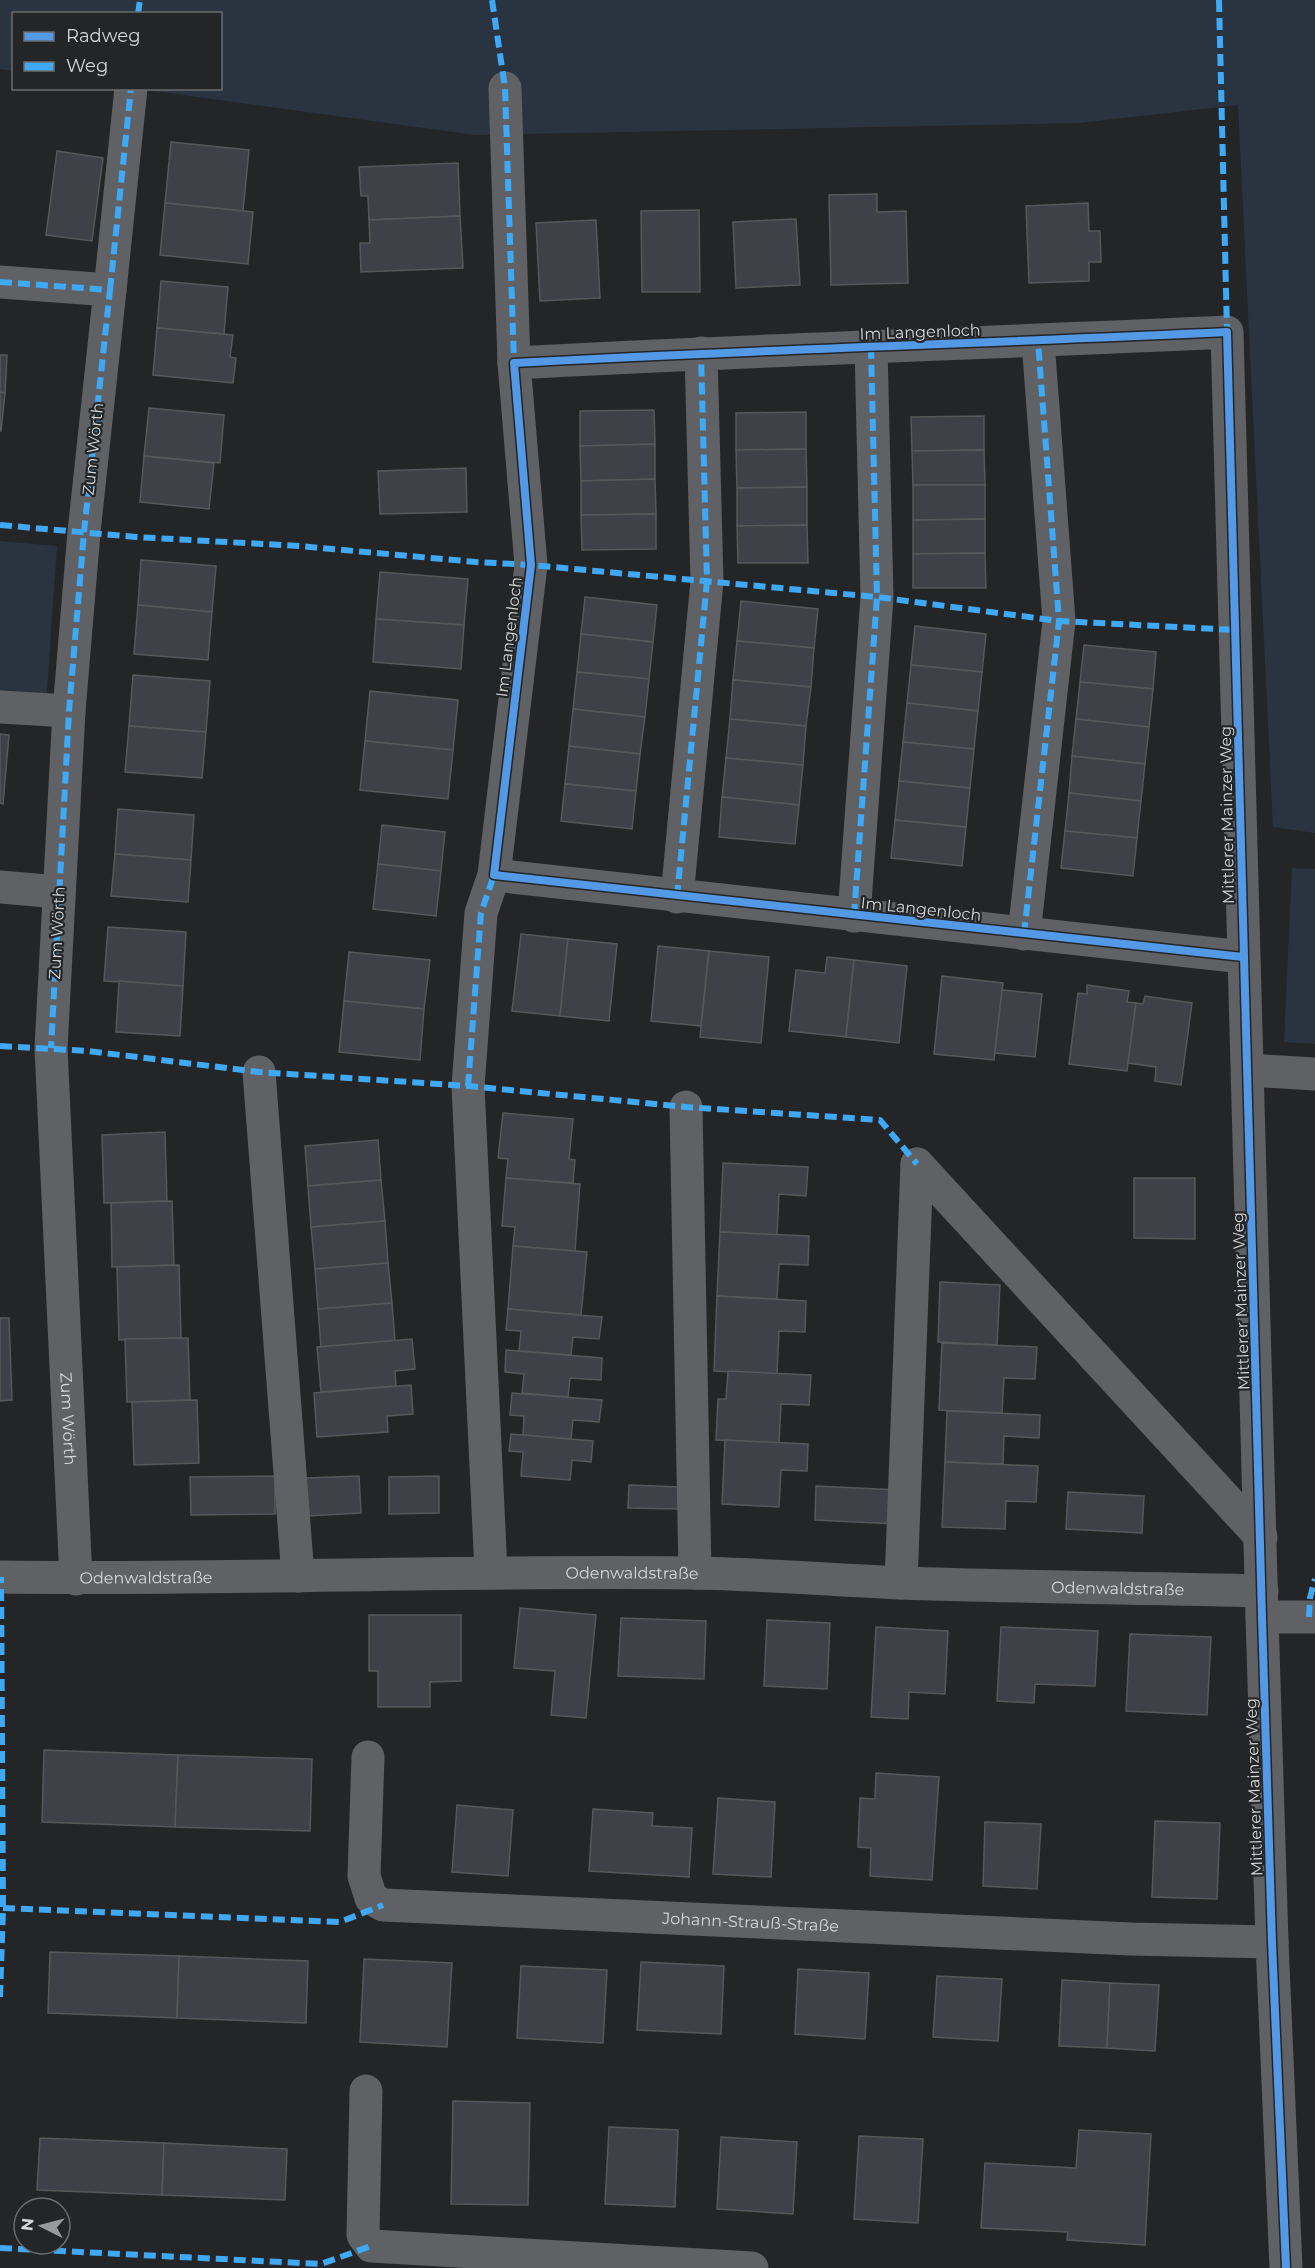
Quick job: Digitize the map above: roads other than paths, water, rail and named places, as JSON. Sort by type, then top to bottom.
[{"type":"street","name":"Im Langenloch","points":[[491,1572],[468,1086],[481,913],[494,875],[531,565],[514,363],[505,88]]},
{"type":"street","name":"Zum Wörth","points":[[76,1579],[51,1048],[69,711],[84,532],[131,90]]},
{"type":"street","points":[[0,282],[110,290]]},
{"type":"street","name":"Im Langenloch","points":[[514,363],[701,352],[871,348],[1227,332]]},
{"type":"street","name":"Mittlerer Mainzer Weg","points":[[1227,332],[1272,1942],[1286,2268]]},
{"type":"street","points":[[1024,934],[1059,621],[1038,341]]},
{"type":"street","name":"Im Langenloch","points":[[855,916],[877,597],[871,348]]},
{"type":"street","points":[[677,897],[707,582],[701,352]]},
{"type":"street","points":[[0,707],[69,711]]},
{"type":"street","name":"Im Langenloch","points":[[494,875],[677,897],[1243,957]]},
{"type":"street","points":[[0,887],[59,892]]},
{"type":"street","points":[[1248,1070],[1315,1074]]},
{"type":"street","points":[[260,1072],[298,1576]]},
{"type":"street","points":[[686,1107],[695,1573]]},
{"type":"street","points":[[901,1583],[917,1164],[1261,1537]]},
{"type":"street","name":"Odenwaldstraße","points":[[0,1577],[76,1579],[491,1572],[695,1573],[1262,1604]]},
{"type":"street","points":[[1262,1604],[1315,1617]]},
{"type":"street","name":"Johann-Strauß-Straße","points":[[368,1757],[364,1876],[371,1898],[383,1905],[1131,1939],[1272,1942]]},
{"type":"street","points":[[366,2091],[363,2235],[371,2246],[752,2268]]}]
